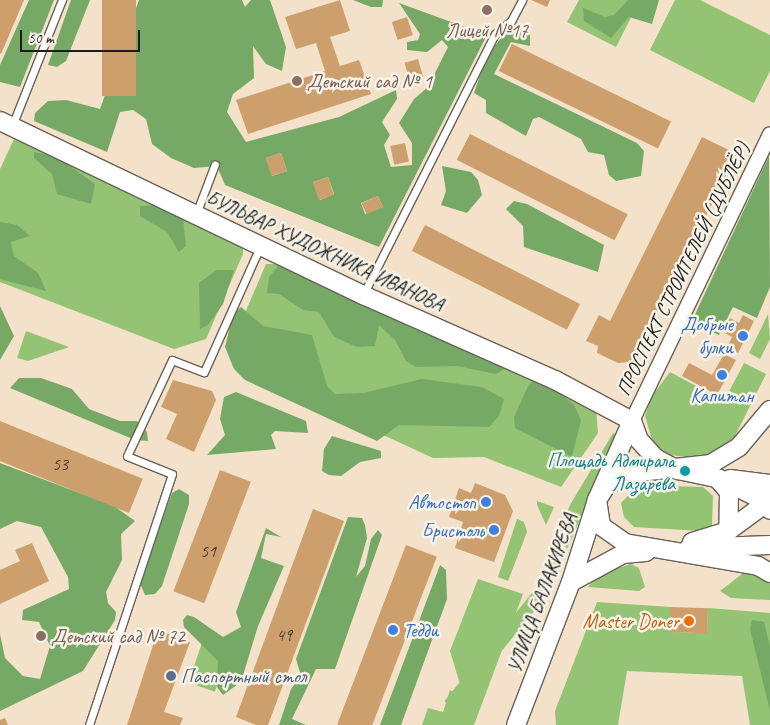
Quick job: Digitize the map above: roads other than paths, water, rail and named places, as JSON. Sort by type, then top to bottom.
[{"type":"street","name":"БУЛЬВАР ХУДОЖНИКА ИВАНОВА","points":[[6,124],[363,295],[555,380],[632,421]]},
{"type":"street","name":"ПРОСПЕКТ СТРОИТЕЛЕЙ (ДУБЛЁР)","points":[[632,421],[770,134]]},
{"type":"street","points":[[770,410],[739,447],[712,464],[678,470],[631,473],[606,486],[597,500],[597,518],[609,534],[625,543],[758,566],[770,573]]},
{"type":"street","points":[[632,421],[640,440],[655,458],[678,470],[717,478],[770,484]]},
{"type":"street","name":"УЛИЦА БАЛАКИРЕВА","points":[[516,725],[572,582],[597,500],[632,421]]},
{"type":"street","points":[[717,478],[769,505]]},
{"type":"street","points":[[717,478],[729,492],[728,531]]},
{"type":"street","points":[[667,549],[728,531],[769,505]]},
{"type":"street","points":[[572,582],[623,554],[667,549],[770,545]]},
{"type":"lane","points":[[6,124],[62,0]]},
{"type":"lane","points":[[363,295],[495,34],[511,21],[522,0]]},
{"type":"lane","points":[[196,214],[215,164]]},
{"type":"lane","points":[[90,725],[172,474],[127,456],[172,360],[204,372],[261,245]]},
{"type":"place","name":"Лицей №17","points":[[487,10]]},
{"type":"place","name":"Детский сад № 1","points":[[297,81]]},
{"type":"place","name":"Добрые булки","points":[[743,336]]},
{"type":"place","name":"Капитан","points":[[722,375]]},
{"type":"place","name":"Площадь Адмирала Лазарева","points":[[685,471]]},
{"type":"place","name":"Автостоп","points":[[486,502]]},
{"type":"place","name":"Бристоль","points":[[494,530]]},
{"type":"place","name":"Master Doner","points":[[689,621]]},
{"type":"place","name":"Тедди","points":[[393,630]]},
{"type":"place","name":"Детский сад № 72","points":[[41,636]]},
{"type":"place","name":"Паспортный стол","points":[[171,676]]}]
